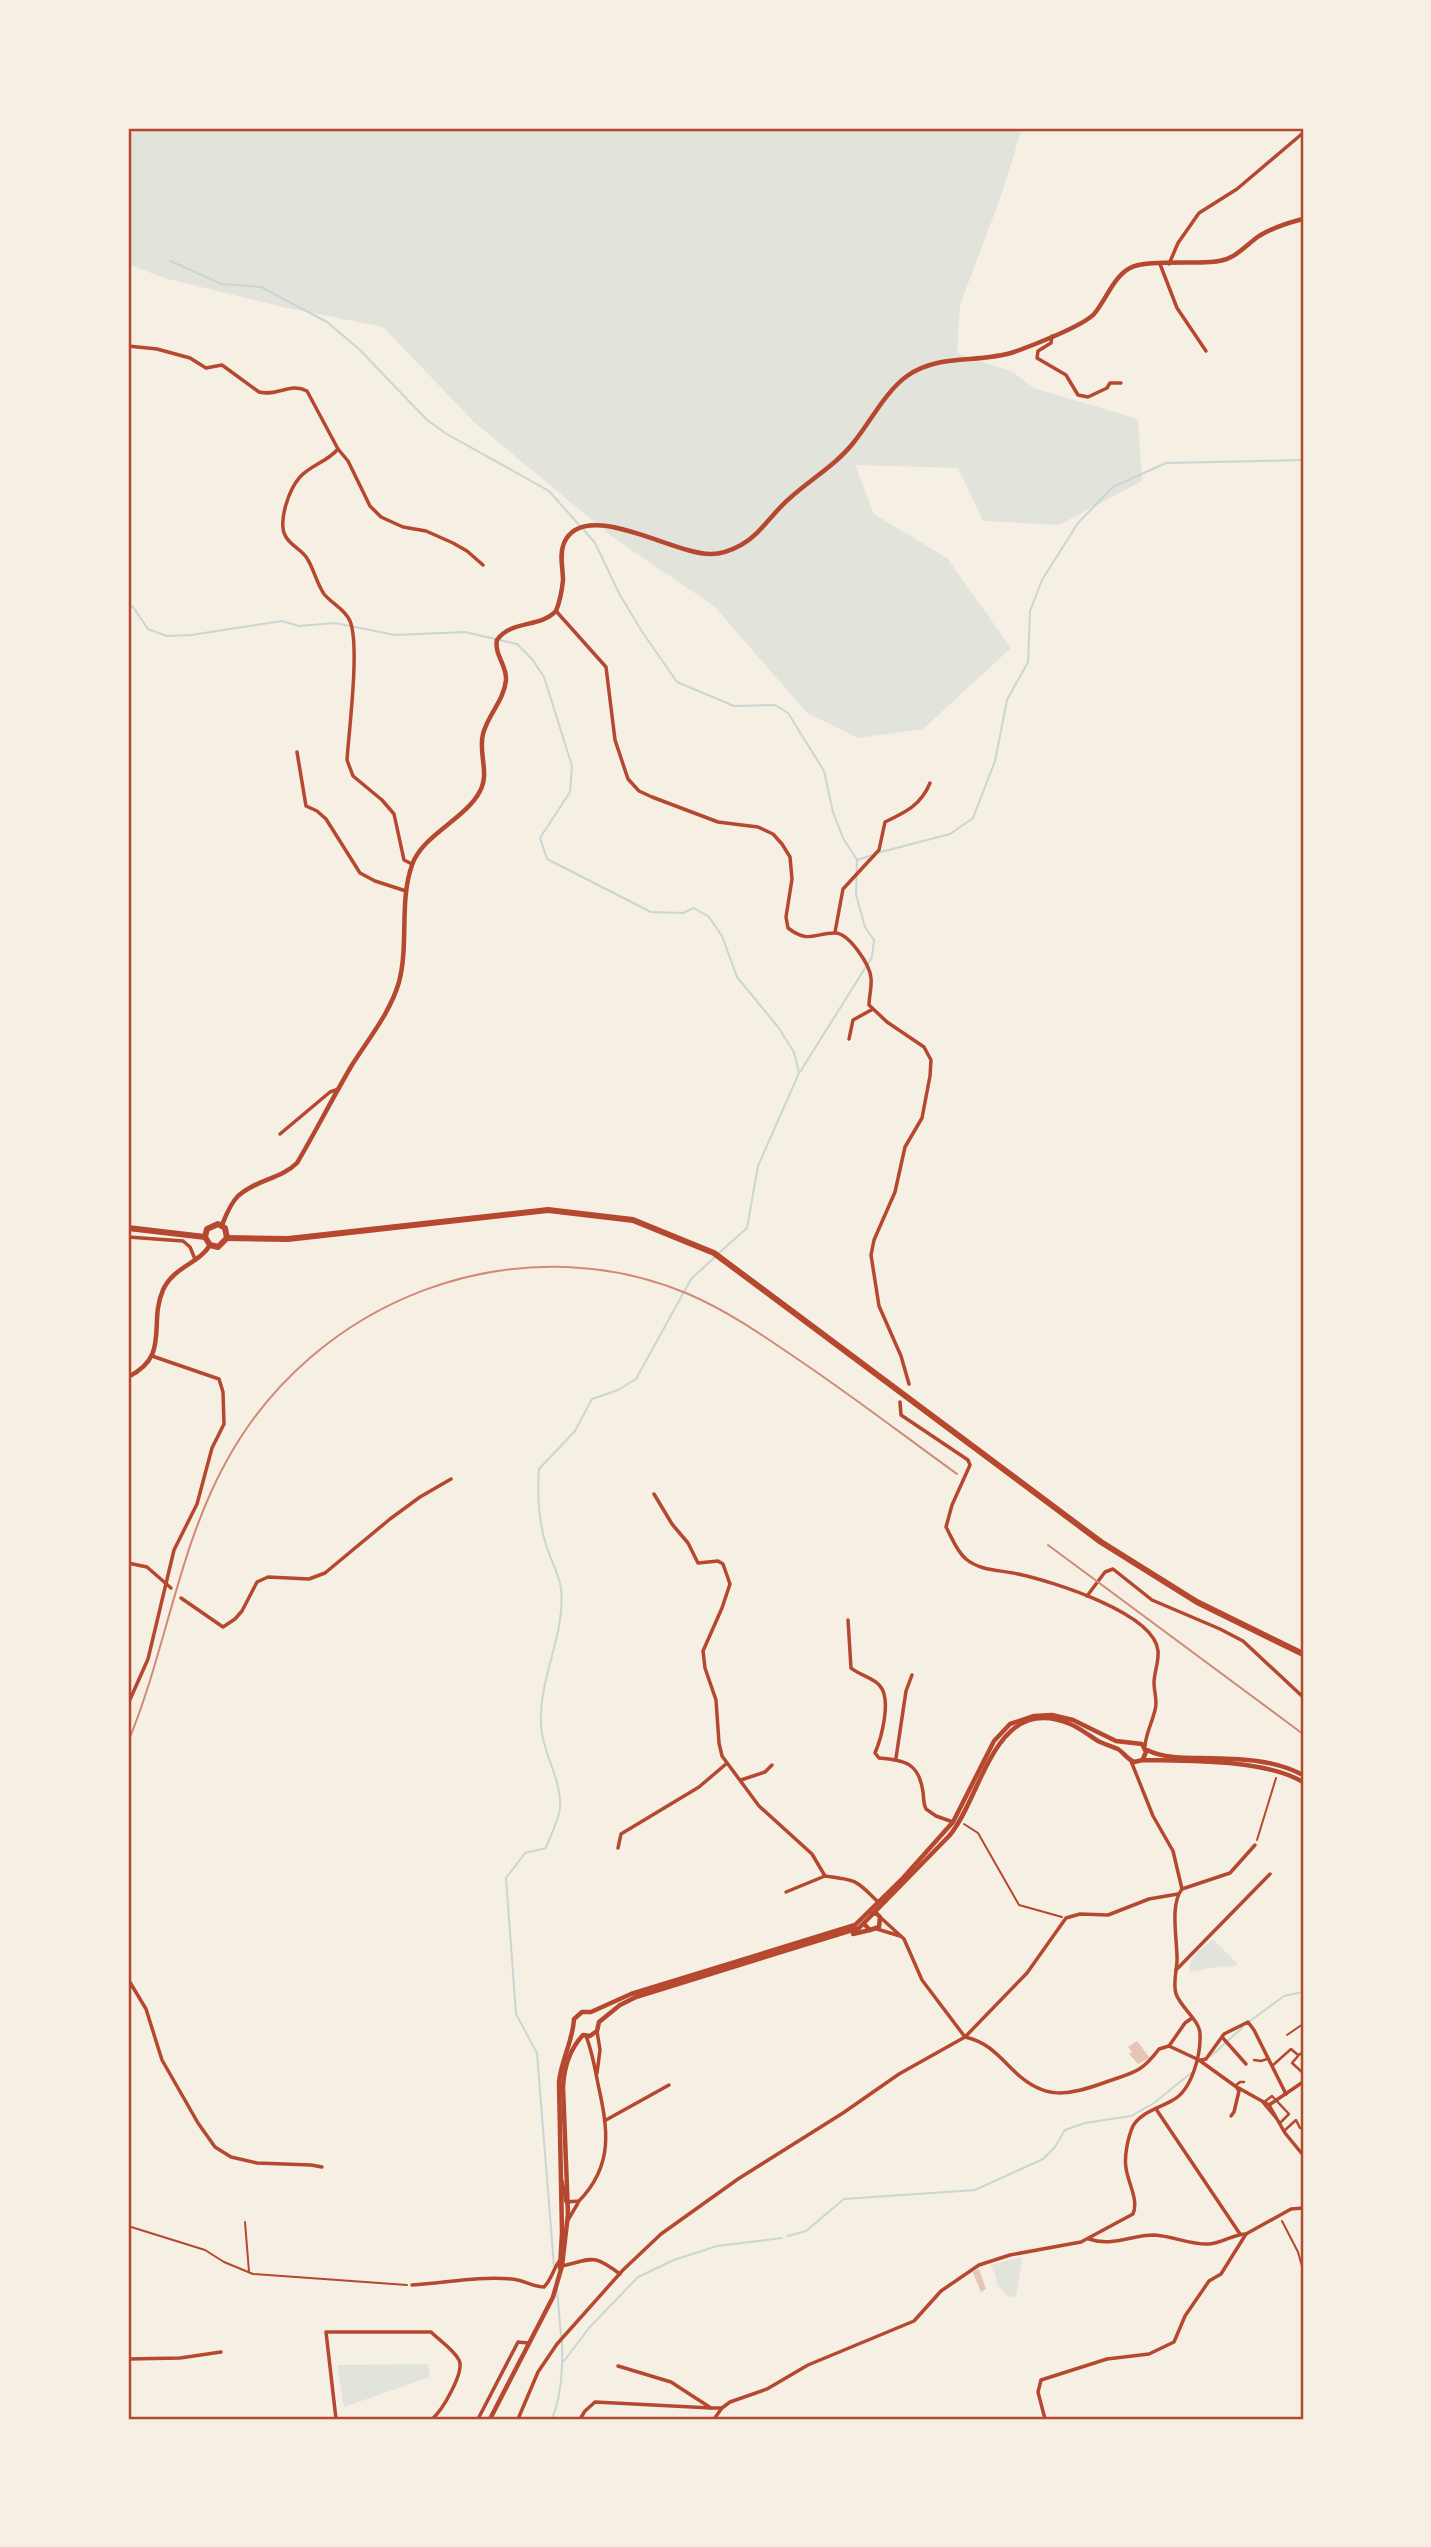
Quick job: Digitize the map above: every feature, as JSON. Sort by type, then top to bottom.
[{"type":"main road","points":[[228,1238],[288,1240],[548,1210],[634,1220],[714,1253],[1101,1542],[1197,1602],[1303,1654]]},
{"type":"main road","points":[[222,1225],[228,1238],[222,1245],[210,1245],[205,1237],[210,1226],[222,1225]]},
{"type":"main road","points":[[128,1228],[205,1237]]},
{"type":"street","points":[[1170,264],[1178,243],[1199,213],[1237,189],[1303,134]]},
{"type":"street","points":[[222,1225],[237,1197],[258,1184],[288,1172],[297,1163],[351,1068],[382,1020],[398,982],[412,864],[425,846],[475,801],[482,788],[485,774],[481,744],[483,734],[503,696],[506,677],[496,650],[497,640],[506,631],[539,622],[556,611],[563,581],[564,542],[573,530],[585,525],[605,524],[695,553],[712,555],[729,551],[755,537],[789,498],[839,458],[904,378],[915,371],[947,360],[990,359],[1014,352],[1092,316],[1119,277],[1130,267],[1221,261],[1237,254],[1277,226],[1303,219]]},
{"type":"street","points":[[1160,264],[1177,308],[1206,351]]},
{"type":"street","points":[[1052,336],[1051,343],[1038,351],[1037,358],[1066,375],[1078,394],[1088,397],[1107,388],[1110,383],[1121,383]]},
{"type":"street","points":[[128,346],[157,349],[190,358],[206,368],[222,365],[259,392],[275,393],[294,386],[307,391],[338,449],[348,461],[370,506],[381,517],[403,527],[426,531],[453,543],[483,565]]},
{"type":"street","points":[[338,449],[330,459],[301,476],[286,508],[282,525],[284,535],[309,560],[325,594],[337,604],[351,623],[353,654],[347,760],[353,776],[382,800],[394,814],[404,860],[412,864]]},
{"type":"street","points":[[556,611],[606,667],[615,740],[628,779],[639,791],[701,816],[718,822],[758,827],[773,834],[790,857],[792,879],[786,917],[788,928],[797,935],[810,938],[835,932],[845,936],[867,963],[871,978],[869,1005],[887,1022],[924,1046],[931,1060],[922,1118],[905,1147],[895,1192],[874,1240],[871,1255],[879,1306],[901,1356],[909,1384]]},
{"type":"street","points":[[297,752],[306,806],[326,819],[360,873],[407,892]]},
{"type":"street","points":[[835,932],[843,889],[879,850],[885,822],[902,814],[923,798],[930,783]]},
{"type":"street","points":[[849,1039],[853,1020],[873,1009]]},
{"type":"street","points":[[280,1134],[330,1092],[340,1089]]},
{"type":"street","points":[[128,1237],[183,1241],[190,1247],[195,1259]]},
{"type":"street","points":[[128,1377],[144,1367],[152,1356],[157,1340],[160,1297],[164,1288],[176,1271],[205,1253],[210,1245]]},
{"type":"street","points":[[128,1704],[148,1659],[165,1582],[182,1530],[197,1504],[212,1448],[224,1424],[223,1392],[219,1380],[152,1356]]},
{"type":"street","points":[[900,1402],[901,1415],[968,1460],[970,1465],[952,1505],[946,1527],[967,1561],[985,1568],[1053,1583],[1109,1606],[1149,1630],[1158,1649],[1154,1686],[1157,1700],[1145,1736],[1146,1755],[1137,1761],[1136,1770],[1153,1816],[1173,1852],[1182,1889]]},
{"type":"street","points":[[181,1598],[223,1627],[242,1611],[257,1582],[268,1577],[309,1578],[325,1573],[410,1504],[451,1479]]},
{"type":"street","points":[[653,1494],[688,1543],[698,1563],[718,1562],[723,1564],[728,1573],[730,1584],[703,1651],[705,1668],[716,1700],[719,1743],[726,1764],[759,1806],[812,1854],[825,1876]]},
{"type":"street","points":[[128,1563],[147,1567],[171,1588]]},
{"type":"street","points":[[1087,1596],[1105,1572],[1113,1569],[1152,1600],[1242,1641],[1303,1697]]},
{"type":"street","points":[[848,1620],[851,1668],[881,1686],[884,1696],[883,1732],[875,1754],[879,1758],[910,1764],[918,1772],[926,1809],[955,1823]]},
{"type":"street","points":[[895,1759],[906,1691],[912,1675]]},
{"type":"street","points":[[933,1854],[933,1849],[955,1823],[993,1741],[1005,1728],[1034,1716],[1062,1717],[1083,1724],[1116,1741],[1133,1742],[1168,1756],[1253,1760],[1290,1768],[1303,1776]]},
{"type":"street","points":[[841,1936],[876,1915],[933,1854],[955,1823],[998,1743],[1011,1731],[1026,1723],[1045,1719],[1064,1721],[1137,1761],[1280,1768],[1303,1776]]},
{"type":"street","points":[[1126,1755],[1126,1748],[1145,1736]]},
{"type":"street","points":[[618,1848],[621,1834],[699,1787],[726,1764]]},
{"type":"street","points":[[741,1780],[765,1772],[772,1765]]},
{"type":"street","points":[[1265,1767],[1303,1776]]},
{"type":"street","points":[[855,1925],[955,1823]]},
{"type":"street","points":[[714,2419],[722,2408],[735,2400],[767,2389],[826,2357],[909,2324],[941,2291],[979,2265],[1000,2257],[1065,2246],[1089,2239],[1133,2214],[1135,2202],[1125,2163],[1130,2133],[1140,2117],[1182,2093],[1199,2060],[1200,2030],[1175,1991],[1178,1894],[1182,1889],[1230,1873],[1255,1845]]},
{"type":"street","points":[[1176,1970],[1270,1874]]},
{"type":"street","points":[[786,1892],[825,1876],[846,1878],[861,1884],[877,1903],[876,1915],[880,1924],[877,1929]]},
{"type":"street","points":[[518,2419],[535,2379],[558,2342],[661,2234],[738,2179],[907,2069],[965,2037],[1027,1973],[1066,1918],[1080,1914],[1108,1915],[1149,1899],[1178,1894]]},
{"type":"street","points":[[876,1915],[902,1937],[922,1980],[965,2037],[993,2049],[1026,2081],[1041,2090],[1054,2094],[1081,2091],[1139,2070],[1150,2063],[1159,2049],[1168,2046],[1192,2018]]},
{"type":"street","points":[[560,2275],[562,2232],[559,2082],[561,2066],[575,2029],[574,2020],[578,2015],[636,1993],[864,1923]]},
{"type":"street","points":[[864,1923],[870,1930]]},
{"type":"street","points":[[598,2022],[620,2005],[636,1997],[841,1936],[877,1929],[902,1937]]},
{"type":"street","points":[[128,1979],[146,2009],[162,2060],[215,2147],[231,2157],[257,2163],[322,2167]]},
{"type":"street","points":[[591,2012],[598,2022],[600,2050],[597,2075]]},
{"type":"street","points":[[1199,2060],[1206,2059],[1224,2034],[1248,2022],[1286,2094]]},
{"type":"street","points":[[567,2222],[600,2173],[607,2141],[606,2120],[597,2075],[585,2036],[575,2029]]},
{"type":"street","points":[[489,2419],[553,2297],[560,2275],[567,2222],[564,2078],[571,2051],[585,2036],[597,2031]]},
{"type":"street","points":[[1222,2038],[1246,2064]]},
{"type":"street","points":[[1168,2046],[1199,2060],[1235,2086],[1269,2105],[1284,2131],[1303,2155]]},
{"type":"street","points":[[1272,2066],[1291,2049],[1298,2055]]},
{"type":"street","points":[[1303,2053],[1292,2063],[1303,2073]]},
{"type":"street","points":[[1254,2060],[1267,2059]]},
{"type":"street","points":[[1229,2082],[1235,2076]]},
{"type":"street","points":[[1235,2086],[1240,2081],[1244,2082]]},
{"type":"street","points":[[1269,2105],[1303,2082]]},
{"type":"street","points":[[606,2120],[669,2085]]},
{"type":"street","points":[[1231,2116],[1239,2091],[1235,2086]]},
{"type":"street","points":[[1264,2103],[1272,2095],[1289,2114],[1280,2123]]},
{"type":"street","points":[[1264,2103],[1280,2123]]},
{"type":"street","points":[[1156,2109],[1240,2234]]},
{"type":"street","points":[[1284,2131],[1296,2120],[1300,2128]]},
{"type":"street","points":[[561,2179],[564,2200],[567,2203]]},
{"type":"street","points":[[567,2203],[579,2202]]},
{"type":"street","points":[[1089,2239],[1097,2242],[1117,2242],[1152,2235],[1207,2244],[1246,2234],[1292,2209],[1303,2208]]},
{"type":"street","points":[[1045,2419],[1038,2392],[1041,2380],[1107,2359],[1149,2354],[1174,2342],[1185,2316],[1209,2281],[1220,2274],[1246,2234]]},
{"type":"street","points":[[562,2266],[582,2259],[594,2259],[601,2260],[620,2274]]},
{"type":"street","points":[[412,2285],[458,2279],[515,2279],[536,2287],[544,2287],[550,2281],[553,2268],[560,2260]]},
{"type":"street","points":[[336,2419],[326,2332],[430,2332],[459,2359],[461,2368],[451,2391],[432,2419]]},
{"type":"street","points":[[478,2419],[518,2342],[528,2343]]},
{"type":"street","points":[[128,2359],[180,2358],[222,2352]]},
{"type":"street","points":[[618,2366],[671,2382],[712,2408]]},
{"type":"street","points":[[580,2419],[595,2402],[722,2408]]},
{"type":"lane","points":[[1287,2035],[1303,2024]]},
{"type":"path","points":[[1255,1845],[1278,1771]]},
{"type":"path","points":[[955,1823],[978,1833],[1019,1905],[1066,1918]]},
{"type":"path","points":[[1282,2216],[1282,2225],[1298,2252],[1303,2270]]},
{"type":"path","points":[[246,2222],[251,2274]]},
{"type":"path","points":[[128,2226],[205,2250],[251,2274],[412,2285]]},
{"type":"shaded area","points":[[128,128],[1022,128],[1001,196],[960,305],[957,353],[1013,372],[1034,388],[1138,419],[1142,481],[1059,525],[983,521],[958,468],[855,465],[874,514],[947,558],[1011,648],[923,729],[858,738],[807,713],[714,606],[615,539],[475,423],[383,327],[283,307],[164,278],[128,264]]},
{"type":"shaded area","points":[[1213,1939],[1238,1964],[1235,1967],[1222,1966],[1190,1972],[1190,1962]]},
{"type":"shaded area","points":[[1021,2257],[1016,2297],[1008,2296],[997,2285],[990,2265]]},
{"type":"shaded area","points":[[428,2364],[430,2377],[344,2407],[337,2365]]},
{"type":"building","points":[[1137,2041],[1150,2058],[1138,2064],[1129,2054],[1132,2052],[1128,2047]]},
{"type":"building","points":[[979,2269],[986,2289],[981,2292],[973,2272]]},
{"type":"waterway","points":[[170,261],[222,284],[261,287],[327,322],[359,349],[426,419],[445,433],[549,491],[580,526]]},
{"type":"waterway","points":[[877,853],[950,834],[973,818],[995,761],[1007,700],[1028,662],[1030,611],[1042,580],[1078,523],[1113,487],[1166,463],[1303,460]]},
{"type":"waterway","points":[[584,530],[595,543],[620,595],[643,633],[677,682],[734,706],[775,705],[788,713],[824,771],[833,812],[843,838],[857,860],[856,895],[865,927],[874,940],[872,957],[800,1072]]},
{"type":"waterway","points":[[128,605],[133,607],[148,629],[167,636],[191,635],[282,621],[299,626],[335,623],[395,635],[465,632],[517,644],[532,659],[544,677],[572,766],[570,792],[540,838],[547,859],[651,912],[683,913],[694,908],[709,917],[722,936],[737,977],[778,1027],[794,1052],[799,1073],[758,1166],[747,1228],[719,1253]]},
{"type":"waterway","points":[[857,860],[872,855]]},
{"type":"waterway","points":[[554,2266],[537,2053],[516,2014],[506,1878],[525,1853],[546,1848],[560,1808],[558,1787],[542,1735],[541,1708],[560,1623],[561,1588],[540,1518],[539,1469],[575,1431],[592,1399],[618,1390],[636,1379],[691,1279],[715,1257]]},
{"type":"waterway","points":[[1250,2021],[1284,1996],[1303,1992]]},
{"type":"waterway","points":[[1211,2056],[1243,2027]]},
{"type":"waterway","points":[[788,2236],[806,2231],[844,2199],[975,2190],[1043,2159],[1055,2147],[1065,2130],[1085,2123],[1131,2116],[1154,2103],[1191,2073]]},
{"type":"waterway","points":[[564,2361],[589,2328],[638,2277],[674,2260],[717,2246],[782,2238]]},
{"type":"waterway","points":[[557,2289],[561,2336]]},
{"type":"waterway","points":[[552,2419],[561,2381],[562,2341]]},
{"type":"railway","points":[[128,1742],[153,1672],[196,1530],[226,1462],[264,1405],[311,1357],[365,1319],[424,1290],[488,1273],[554,1267],[620,1273],[686,1293],[770,1340],[957,1474]]},
{"type":"railway","points":[[1048,1545],[1303,1734]]}]
